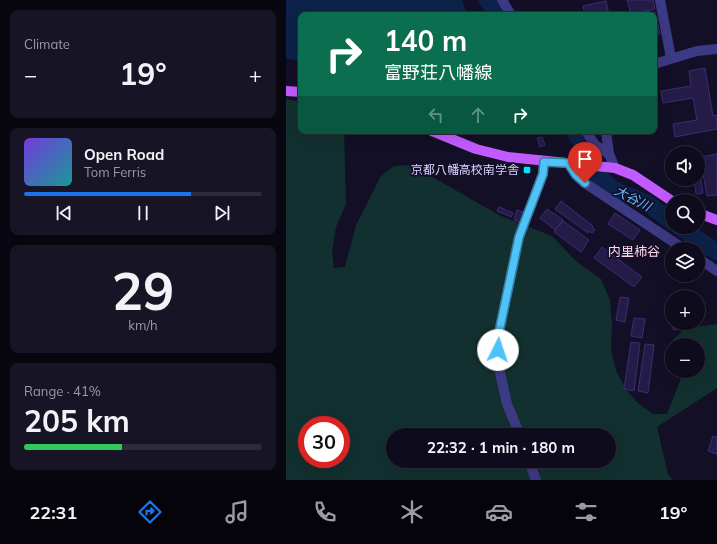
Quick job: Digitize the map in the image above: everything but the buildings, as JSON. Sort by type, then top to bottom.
[{"type":"main road","points":[[286,91],[298,92]]},
{"type":"main road","points":[[439,134],[476,149],[508,157],[544,162],[615,168],[633,174],[665,197]]},
{"type":"main road","points":[[705,216],[717,220]]},
{"type":"street","points":[[502,0],[509,12]]},
{"type":"street","points":[[660,0],[671,58]]},
{"type":"street","points":[[657,63],[696,52],[717,49]]},
{"type":"street","points":[[588,134],[595,145],[609,154]]},
{"type":"street","points":[[606,134],[609,154],[615,168]]},
{"type":"street","points":[[517,428],[507,404],[498,364],[498,337],[519,237],[543,174],[544,162]]},
{"type":"street","points":[[568,163],[576,175],[585,183],[674,242]]},
{"type":"street","points":[[705,263],[717,271]]},
{"type":"street","points":[[532,468],[536,480]]},
{"type":"green space","points":[[286,99],[298,101],[298,134],[344,134],[346,204],[336,227],[332,252],[334,268],[345,267],[356,225],[381,176],[394,166],[411,165],[501,216],[552,236],[577,262],[601,279],[610,300],[612,324],[611,349],[616,371],[627,391],[638,403],[653,414],[667,414],[681,378],[705,378],[705,338],[675,338],[683,330],[705,330],[705,326],[717,324],[717,388],[657,427],[668,474],[673,480],[286,480]]},
{"type":"water","points":[[286,0],[462,0],[466,12],[298,12],[298,60],[286,58]]},
{"type":"waterway","name":"大谷川","points":[[487,0],[495,12]]},
{"type":"waterway","name":"大谷川","points":[[576,134],[588,153],[597,175],[613,189],[647,203],[665,217]]},
{"type":"waterway","name":"大谷川","points":[[690,234],[717,252]]},
{"type":"place","name":"京都八幡高校南学舎","points":[[527,170]]},
{"type":"district","name":"内里柿谷","points":[[634,251]]},
{"type":"route","points":[[498,350],[498,337],[519,237],[543,174],[544,162],[568,163],[576,175],[585,183]]}]
